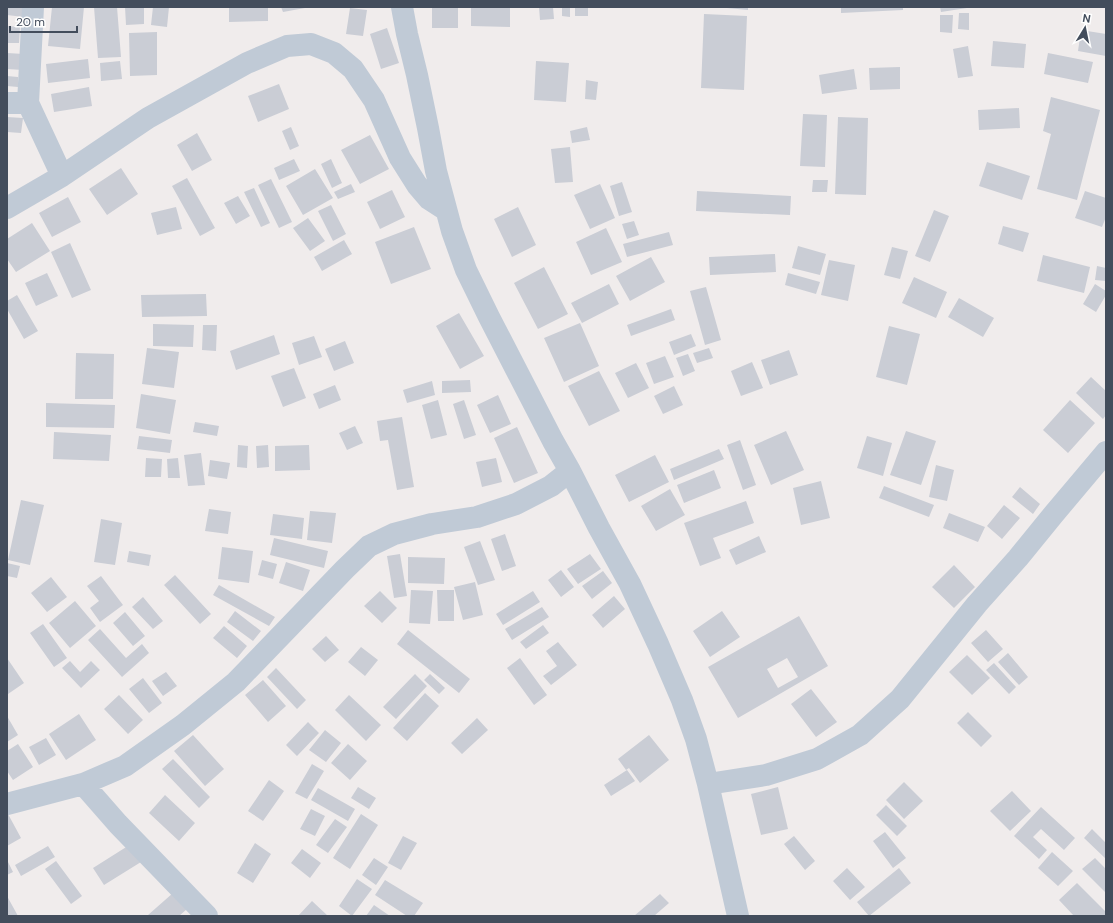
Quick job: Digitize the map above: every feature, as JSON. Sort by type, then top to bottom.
[{"type":"street","points":[[33,7],[17,103],[62,176]]},
{"type":"street","points":[[402,7],[436,171],[452,231],[466,270],[553,441],[630,584],[682,700],[696,740],[708,784],[738,916]]},
{"type":"street","points":[[7,208],[62,176],[148,118],[247,63],[287,46],[311,44],[334,53],[353,69],[374,100],[400,158],[417,185],[429,199],[446,210]]},
{"type":"street","points":[[708,784],[766,775],[817,759],[860,735],[900,699],[1106,452]]},
{"type":"street","points":[[7,804],[83,784],[125,766],[183,725],[236,682],[368,546],[394,534],[432,524],[478,517],[516,504],[550,486],[570,471]]},
{"type":"street","points":[[83,784],[118,824],[207,916]]},
{"type":"building","points":[[8,7],[25,7],[24,17],[7,15]]},
{"type":"building","points":[[52,7],[84,7],[80,49],[48,46]]},
{"type":"building","points":[[94,7],[117,7],[121,57],[98,58]]},
{"type":"building","points":[[125,7],[144,7],[144,24],[126,25]]},
{"type":"building","points":[[153,7],[169,7],[167,27],[151,25]]},
{"type":"building","points":[[229,7],[268,7],[268,21],[229,22]]},
{"type":"building","points":[[281,7],[304,7],[305,8],[283,12]]},
{"type":"building","points":[[432,7],[458,7],[458,28],[432,28]]},
{"type":"building","points":[[471,7],[510,7],[510,27],[471,26]]},
{"type":"building","points":[[539,7],[553,7],[554,19],[540,20]]},
{"type":"building","points":[[562,7],[570,7],[570,17],[562,16]]},
{"type":"building","points":[[575,7],[588,7],[588,16],[575,16]]},
{"type":"building","points":[[748,7],[748,10],[727,8]]},
{"type":"building","points":[[841,7],[903,7],[903,10],[841,13]]},
{"type":"building","points":[[940,7],[967,7],[967,8],[941,12]]},
{"type":"building","points":[[350,8],[367,10],[363,36],[346,34]]},
{"type":"building","points":[[959,13],[969,13],[969,30],[958,29]]},
{"type":"building","points":[[704,14],[747,16],[744,90],[701,88]]},
{"type":"building","points":[[940,15],[953,15],[952,33],[940,32]]},
{"type":"building","points":[[7,26],[20,27],[19,43],[7,43]]},
{"type":"building","points":[[387,28],[399,63],[381,69],[370,34]]},
{"type":"building","points":[[1081,30],[1106,34],[1106,56],[1078,51]]},
{"type":"building","points":[[157,32],[157,75],[130,76],[129,33]]},
{"type":"building","points":[[993,41],[1026,44],[1024,68],[991,66]]},
{"type":"building","points":[[968,46],[973,76],[958,78],[953,49]]},
{"type":"building","points":[[7,53],[24,54],[23,70],[7,69]]},
{"type":"building","points":[[1048,53],[1093,62],[1088,83],[1044,74]]},
{"type":"building","points":[[88,59],[90,78],[48,83],[46,64]]},
{"type":"building","points":[[120,61],[122,79],[101,81],[100,63]]},
{"type":"building","points":[[536,61],[569,63],[566,102],[534,100]]},
{"type":"building","points":[[900,67],[900,89],[870,90],[869,68]]},
{"type":"building","points":[[854,69],[857,89],[822,94],[819,75]]},
{"type":"building","points":[[7,76],[18,77],[18,87],[7,86]]},
{"type":"building","points":[[586,80],[598,82],[596,100],[585,99]]},
{"type":"building","points":[[279,84],[289,109],[258,122],[248,96]]},
{"type":"building","points":[[89,87],[92,106],[54,112],[51,94]]},
{"type":"building","points":[[1051,97],[1100,110],[1077,200],[1037,189],[1051,134],[1043,131]]},
{"type":"building","points":[[1019,108],[1020,128],[979,130],[978,110]]},
{"type":"building","points":[[803,114],[827,115],[825,167],[800,166]]},
{"type":"building","points":[[7,117],[23,118],[21,133],[7,132]]},
{"type":"building","points":[[838,117],[868,118],[866,195],[835,194]]},
{"type":"building","points":[[291,127],[299,146],[290,150],[282,131]]},
{"type":"building","points":[[587,127],[590,140],[572,143],[570,131]]},
{"type":"building","points":[[197,133],[212,160],[192,171],[177,145]]},
{"type":"building","points":[[370,135],[389,169],[360,184],[341,150]]},
{"type":"building","points":[[570,147],[573,182],[555,183],[551,149]]},
{"type":"building","points":[[294,159],[300,171],[279,180],[274,168]]},
{"type":"building","points":[[331,159],[342,183],[332,188],[321,164]]},
{"type":"building","points":[[987,162],[1030,176],[1022,200],[979,186]]},
{"type":"building","points":[[121,168],[138,194],[107,215],[89,189]]},
{"type":"building","points":[[315,169],[333,198],[303,215],[286,186]]},
{"type":"building","points":[[187,178],[215,228],[200,236],[172,186]]},
{"type":"building","points":[[271,179],[292,222],[279,228],[258,185]]},
{"type":"building","points":[[813,180],[828,180],[827,192],[812,192]]},
{"type":"building","points":[[622,182],[632,212],[619,216],[610,186]]},
{"type":"building","points":[[351,184],[355,192],[338,199],[334,192]]},
{"type":"building","points":[[600,184],[615,218],[590,229],[574,195]]},
{"type":"building","points":[[254,188],[270,223],[261,227],[244,192]]},
{"type":"building","points":[[392,190],[405,217],[380,229],[367,202]]},
{"type":"building","points":[[697,191],[791,196],[790,215],[696,211]]},
{"type":"building","points":[[1085,191],[1106,198],[1106,217],[1102,227],[1075,218]]},
{"type":"building","points":[[238,196],[250,216],[236,224],[224,203]]},
{"type":"building","points":[[68,197],[81,222],[52,237],[39,213]]},
{"type":"building","points":[[331,205],[346,234],[333,241],[318,211]]},
{"type":"building","points":[[176,207],[182,229],[157,235],[151,213]]},
{"type":"building","points":[[518,207],[536,245],[512,257],[494,219]]},
{"type":"building","points":[[934,210],[949,216],[930,262],[915,256]]},
{"type":"building","points":[[308,218],[325,241],[310,251],[293,228]]},
{"type":"building","points":[[634,221],[639,235],[627,239],[622,224]]},
{"type":"building","points":[[32,223],[50,251],[16,272],[7,259],[7,239]]},
{"type":"building","points":[[1003,226],[1029,233],[1023,252],[998,244]]},
{"type":"building","points":[[414,227],[431,269],[391,284],[375,242]]},
{"type":"building","points":[[606,228],[622,262],[591,275],[576,242]]},
{"type":"building","points":[[669,232],[673,245],[627,257],[623,244]]},
{"type":"building","points":[[344,240],[352,254],[322,271],[314,257]]},
{"type":"building","points":[[70,243],[91,290],[72,298],[51,252]]},
{"type":"building","points":[[798,246],[826,254],[820,275],[792,268]]},
{"type":"building","points":[[892,247],[908,251],[900,279],[884,275]]},
{"type":"building","points":[[775,254],[776,272],[710,275],[709,257]]},
{"type":"building","points":[[1043,255],[1090,267],[1084,293],[1037,281]]},
{"type":"building","points":[[651,257],[665,282],[630,301],[616,276]]},
{"type":"building","points":[[829,260],[855,265],[848,301],[821,295]]},
{"type":"building","points":[[1097,266],[1106,268],[1106,281],[1095,280]]},
{"type":"building","points":[[544,267],[568,314],[538,329],[514,283]]},
{"type":"building","points":[[47,273],[58,296],[36,306],[25,283]]},
{"type":"building","points":[[788,273],[820,282],[816,294],[785,285]]},
{"type":"building","points":[[914,277],[947,292],[936,318],[902,303]]},
{"type":"building","points":[[609,284],[619,304],[582,323],[571,303]]},
{"type":"building","points":[[1095,284],[1106,291],[1106,295],[1096,312],[1083,304]]},
{"type":"building","points":[[706,287],[721,340],[705,345],[690,291]]},
{"type":"building","points":[[206,294],[207,316],[142,317],[141,295]]},
{"type":"building","points":[[17,295],[38,331],[24,339],[7,309],[7,301]]},
{"type":"building","points":[[959,298],[994,318],[983,337],[948,317]]},
{"type":"building","points":[[671,309],[675,320],[631,336],[627,325]]},
{"type":"building","points":[[459,313],[484,356],[460,369],[436,326]]},
{"type":"building","points":[[580,323],[599,366],[564,382],[544,338]]},
{"type":"building","points":[[153,324],[194,325],[193,347],[153,346]]},
{"type":"building","points":[[203,325],[217,325],[216,351],[202,350]]},
{"type":"building","points":[[889,326],[920,334],[907,385],[876,377]]},
{"type":"building","points":[[691,334],[696,346],[674,355],[669,342]]},
{"type":"building","points":[[274,335],[280,354],[236,370],[230,351]]},
{"type":"building","points":[[314,336],[322,357],[299,365],[292,343]]},
{"type":"building","points":[[345,341],[354,363],[334,371],[325,349]]},
{"type":"building","points":[[147,348],[179,352],[174,388],[142,384]]},
{"type":"building","points":[[709,348],[713,358],[697,363],[693,353]]},
{"type":"building","points":[[789,350],[798,375],[770,385],[761,360]]},
{"type":"building","points":[[76,353],[114,354],[113,399],[75,399]]},
{"type":"building","points":[[688,354],[695,371],[683,376],[676,358]]},
{"type":"building","points":[[665,356],[674,377],[654,384],[646,363]]},
{"type":"building","points":[[752,362],[763,388],[741,396],[731,371]]},
{"type":"building","points":[[636,363],[649,388],[628,398],[615,373]]},
{"type":"building","points":[[294,368],[306,398],[283,407],[271,376]]},
{"type":"building","points":[[599,371],[620,411],[589,426],[568,386]]},
{"type":"building","points":[[1091,377],[1106,391],[1106,415],[1103,419],[1076,393]]},
{"type":"building","points":[[470,380],[471,392],[442,393],[442,381]]},
{"type":"building","points":[[432,381],[435,395],[407,403],[403,390]]},
{"type":"building","points":[[335,385],[341,400],[319,409],[313,394]]},
{"type":"building","points":[[674,386],[683,405],[663,414],[654,396]]},
{"type":"building","points":[[141,394],[176,400],[170,434],[136,428]]},
{"type":"building","points":[[498,395],[511,424],[490,433],[477,405]]},
{"type":"building","points":[[438,400],[447,435],[431,439],[422,405]]},
{"type":"building","points":[[464,400],[476,435],[464,439],[453,404]]},
{"type":"building","points":[[1070,400],[1095,423],[1068,453],[1043,430]]},
{"type":"building","points":[[46,403],[115,405],[114,428],[46,427]]},
{"type":"building","points":[[402,417],[414,487],[397,490],[388,440],[380,441],[377,421]]},
{"type":"building","points":[[195,422],[219,426],[217,436],[193,432]]},
{"type":"building","points":[[355,426],[363,443],[347,450],[339,433]]},
{"type":"building","points":[[517,427],[538,473],[514,483],[494,438]]},
{"type":"building","points":[[786,431],[804,470],[771,485],[754,445]]},
{"type":"building","points":[[906,431],[936,441],[921,485],[890,475]]},
{"type":"building","points":[[54,432],[111,435],[109,461],[53,459]]},
{"type":"building","points":[[139,436],[172,440],[170,453],[137,449]]},
{"type":"building","points":[[867,436],[892,443],[883,476],[857,468]]},
{"type":"building","points":[[740,440],[756,485],[743,490],[727,445]]},
{"type":"building","points":[[238,445],[248,446],[247,468],[237,467]]},
{"type":"building","points":[[268,445],[269,467],[257,468],[256,446]]},
{"type":"building","points":[[309,445],[310,470],[275,471],[275,446]]},
{"type":"building","points":[[719,449],[724,459],[674,480],[670,469]]},
{"type":"building","points":[[201,453],[205,485],[188,486],[184,455]]},
{"type":"building","points":[[655,455],[669,482],[629,502],[615,475]]},
{"type":"building","points":[[146,458],[162,459],[161,477],[145,477]]},
{"type":"building","points":[[178,458],[180,478],[168,478],[167,459]]},
{"type":"building","points":[[496,458],[502,482],[482,487],[476,462]]},
{"type":"building","points":[[210,460],[230,463],[227,479],[208,476]]},
{"type":"building","points":[[936,465],[954,470],[947,501],[929,497]]},
{"type":"building","points":[[714,470],[721,488],[684,503],[677,485]]},
{"type":"building","points":[[821,481],[830,518],[801,525],[793,488]]},
{"type":"building","points":[[884,486],[934,505],[929,517],[879,498]]},
{"type":"building","points":[[1020,487],[1040,504],[1033,514],[1012,497]]},
{"type":"building","points":[[670,489],[685,515],[656,531],[641,506]]},
{"type":"building","points":[[21,500],[44,505],[30,565],[8,560]]},
{"type":"building","points":[[746,501],[754,523],[713,538],[721,558],[700,566],[684,523]]},
{"type":"building","points":[[1004,505],[1020,518],[1002,539],[987,526]]},
{"type":"building","points":[[209,509],[231,512],[228,534],[205,531]]},
{"type":"building","points":[[310,511],[336,513],[332,543],[307,540]]},
{"type":"building","points":[[949,513],[985,527],[978,542],[943,528]]},
{"type":"building","points":[[273,514],[304,518],[302,539],[270,535]]},
{"type":"building","points":[[101,519],[122,523],[115,565],[94,562]]},
{"type":"building","points":[[505,534],[516,566],[502,571],[491,539]]},
{"type":"building","points":[[759,536],[766,552],[736,565],[729,550]]},
{"type":"building","points":[[274,538],[328,551],[324,568],[270,555]]},
{"type":"building","points":[[480,541],[495,580],[478,585],[464,547]]},
{"type":"building","points":[[222,547],[253,551],[249,583],[218,579]]},
{"type":"building","points":[[129,551],[151,555],[149,566],[127,562]]},
{"type":"building","points":[[400,554],[407,596],[394,598],[387,556]]},
{"type":"building","points":[[590,554],[601,569],[578,584],[567,569]]},
{"type":"building","points":[[408,557],[445,558],[444,584],[408,583]]},
{"type":"building","points":[[262,560],[277,564],[273,579],[258,575]]},
{"type":"building","points":[[286,562],[310,570],[303,591],[279,583]]},
{"type":"building","points":[[7,563],[20,566],[17,578],[7,576]]},
{"type":"building","points":[[954,565],[975,587],[954,608],[932,587]]},
{"type":"building","points":[[561,570],[574,587],[561,597],[548,580]]},
{"type":"building","points":[[603,571],[612,583],[592,599],[582,586]]},
{"type":"building","points":[[175,575],[211,614],[200,624],[164,585]]},
{"type":"building","points":[[101,576],[123,605],[100,622],[90,608],[99,601],[87,586]]},
{"type":"building","points":[[51,577],[67,597],[47,612],[31,593]]},
{"type":"building","points":[[475,582],[483,615],[463,620],[454,587]]},
{"type":"building","points":[[219,585],[275,617],[269,626],[213,595]]},
{"type":"building","points":[[411,590],[433,591],[430,624],[409,623]]},
{"type":"building","points":[[437,590],[454,590],[454,621],[438,621]]},
{"type":"building","points":[[380,591],[397,608],[382,623],[364,606]]},
{"type":"building","points":[[533,591],[540,602],[503,625],[496,614]]},
{"type":"building","points":[[614,596],[625,609],[603,628],[592,615]]},
{"type":"building","points":[[143,597],[163,621],[153,629],[132,607]]},
{"type":"building","points":[[75,601],[96,626],[70,648],[49,623]]},
{"type":"building","points":[[542,607],[549,617],[512,640],[505,629]]},
{"type":"building","points":[[235,611],[261,631],[253,641],[227,622]]},
{"type":"building","points":[[722,611],[740,637],[710,657],[693,631]]},
{"type":"building","points":[[125,612],[145,636],[133,646],[113,623]]},
{"type":"building","points":[[799,616],[828,666],[738,718],[708,667]],"holes":[[[787,658],[798,677],[778,688],[767,669]]]},
{"type":"building","points":[[43,624],[67,658],[54,667],[30,633]]},
{"type":"building","points":[[543,625],[549,633],[526,649],[520,642]]},
{"type":"building","points":[[224,626],[247,646],[237,658],[213,638]]},
{"type":"building","points":[[100,629],[126,658],[142,644],[149,653],[122,677],[88,640]]},
{"type":"building","points":[[408,630],[470,679],[459,693],[397,644]]},
{"type":"building","points":[[986,630],[1003,649],[988,662],[971,643]]},
{"type":"building","points":[[326,636],[339,650],[325,662],[312,649]]},
{"type":"building","points":[[558,642],[577,665],[551,685],[543,676],[557,666],[546,651]]},
{"type":"building","points":[[361,647],[378,660],[365,676],[348,662]]},
{"type":"building","points":[[1008,653],[1028,677],[1019,685],[998,662]]},
{"type":"building","points":[[967,655],[990,678],[972,695],[949,672]]},
{"type":"building","points":[[7,658],[24,683],[8,694],[7,693]]},
{"type":"building","points":[[520,658],[547,695],[534,705],[507,668]]},
{"type":"building","points":[[70,661],[80,672],[91,661],[100,670],[81,688],[62,668]]},
{"type":"building","points":[[994,663],[1016,687],[1009,694],[986,670]]},
{"type":"building","points":[[276,668],[306,700],[297,709],[267,677]]},
{"type":"building","points":[[166,672],[177,686],[163,696],[152,681]]},
{"type":"building","points":[[415,674],[427,686],[396,719],[383,707]]},
{"type":"building","points":[[430,674],[445,688],[439,694],[424,680]]},
{"type":"building","points":[[143,678],[162,703],[149,713],[129,689]]},
{"type":"building","points":[[263,680],[286,706],[268,722],[245,695]]},
{"type":"building","points":[[811,689],[837,722],[816,737],[791,704]]},
{"type":"building","points":[[425,693],[439,706],[407,741],[393,728]]},
{"type":"building","points":[[119,695],[143,720],[128,734],[104,709]]},
{"type":"building","points":[[349,695],[381,725],[366,741],[335,710]]},
{"type":"building","points":[[968,712],[992,736],[981,747],[957,723]]},
{"type":"building","points":[[79,714],[96,740],[66,760],[49,734]]},
{"type":"building","points":[[7,716],[18,735],[7,742]]},
{"type":"building","points":[[477,718],[488,730],[462,754],[451,743]]},
{"type":"building","points":[[308,722],[319,733],[297,756],[286,745]]},
{"type":"building","points":[[325,730],[341,743],[326,762],[309,750]]},
{"type":"building","points":[[193,735],[224,769],[205,786],[174,751]]},
{"type":"building","points":[[649,735],[669,760],[640,783],[629,768],[626,770],[618,759]]},
{"type":"building","points":[[46,738],[56,755],[39,765],[29,747]]},
{"type":"building","points":[[18,744],[33,767],[13,780],[7,771],[7,751]]},
{"type":"building","points":[[348,744],[367,761],[350,780],[331,763]]},
{"type":"building","points":[[173,759],[210,797],[199,808],[162,769]]},
{"type":"building","points":[[312,764],[324,771],[307,799],[295,793]]},
{"type":"building","points":[[627,770],[635,781],[611,796],[604,785]]},
{"type":"building","points":[[269,780],[284,791],[263,821],[248,811]]},
{"type":"building","points":[[904,782],[923,801],[904,819],[886,800]]},
{"type":"building","points":[[358,787],[376,798],[369,809],[351,798]]},
{"type":"building","points":[[778,787],[788,829],[761,835],[751,794]]},
{"type":"building","points":[[318,788],[355,809],[348,821],[311,800]]},
{"type":"building","points":[[1012,791],[1031,811],[1010,831],[990,811]]},
{"type":"building","points":[[165,795],[195,823],[179,841],[149,813]]},
{"type":"building","points":[[886,805],[907,826],[897,836],[876,815]]},
{"type":"building","points":[[1041,807],[1075,838],[1064,850],[1041,829],[1033,837],[1047,850],[1039,859],[1014,836]]},
{"type":"building","points":[[311,809],[325,816],[315,836],[300,829]]},
{"type":"building","points":[[8,814],[21,838],[7,846],[7,815]]},
{"type":"building","points":[[361,814],[378,825],[350,869],[333,858]]},
{"type":"building","points":[[335,819],[347,827],[328,853],[316,845]]},
{"type":"building","points":[[1092,829],[1106,843],[1106,859],[1084,838]]},
{"type":"building","points":[[885,832],[906,858],[893,868],[873,841]]},
{"type":"building","points":[[403,836],[417,843],[401,870],[388,863]]},
{"type":"building","points":[[794,836],[815,861],[805,870],[784,844]]},
{"type":"building","points":[[255,843],[271,854],[253,883],[237,873]]},
{"type":"building","points":[[131,844],[141,862],[104,885],[93,868]]},
{"type":"building","points":[[48,846],[55,857],[21,876],[15,865]]},
{"type":"building","points":[[302,849],[321,863],[310,878],[291,863]]},
{"type":"building","points":[[1052,852],[1073,871],[1058,886],[1038,868]]},
{"type":"building","points":[[374,858],[388,867],[376,885],[362,875]]},
{"type":"building","points":[[1095,858],[1106,869],[1106,893],[1082,869]]},
{"type":"building","points":[[7,860],[13,872],[7,875]]},
{"type":"building","points":[[56,861],[82,896],[71,904],[45,869]]},
{"type":"building","points":[[847,868],[865,887],[850,900],[833,881]]},
{"type":"building","points":[[899,868],[911,883],[869,916],[857,902]]},
{"type":"building","points":[[357,879],[372,889],[352,916],[339,906]]},
{"type":"building","points":[[385,880],[423,903],[414,916],[407,916],[375,895]]},
{"type":"building","points":[[1077,883],[1106,912],[1105,916],[1074,916],[1059,900]]},
{"type":"building","points":[[173,893],[187,909],[179,916],[148,915]]},
{"type":"building","points":[[660,894],[669,903],[654,916],[634,916]]},
{"type":"building","points":[[7,896],[18,916],[7,916]]},
{"type":"building","points":[[312,901],[328,916],[298,916]]},
{"type":"building","points":[[374,905],[390,916],[366,916]]}]
